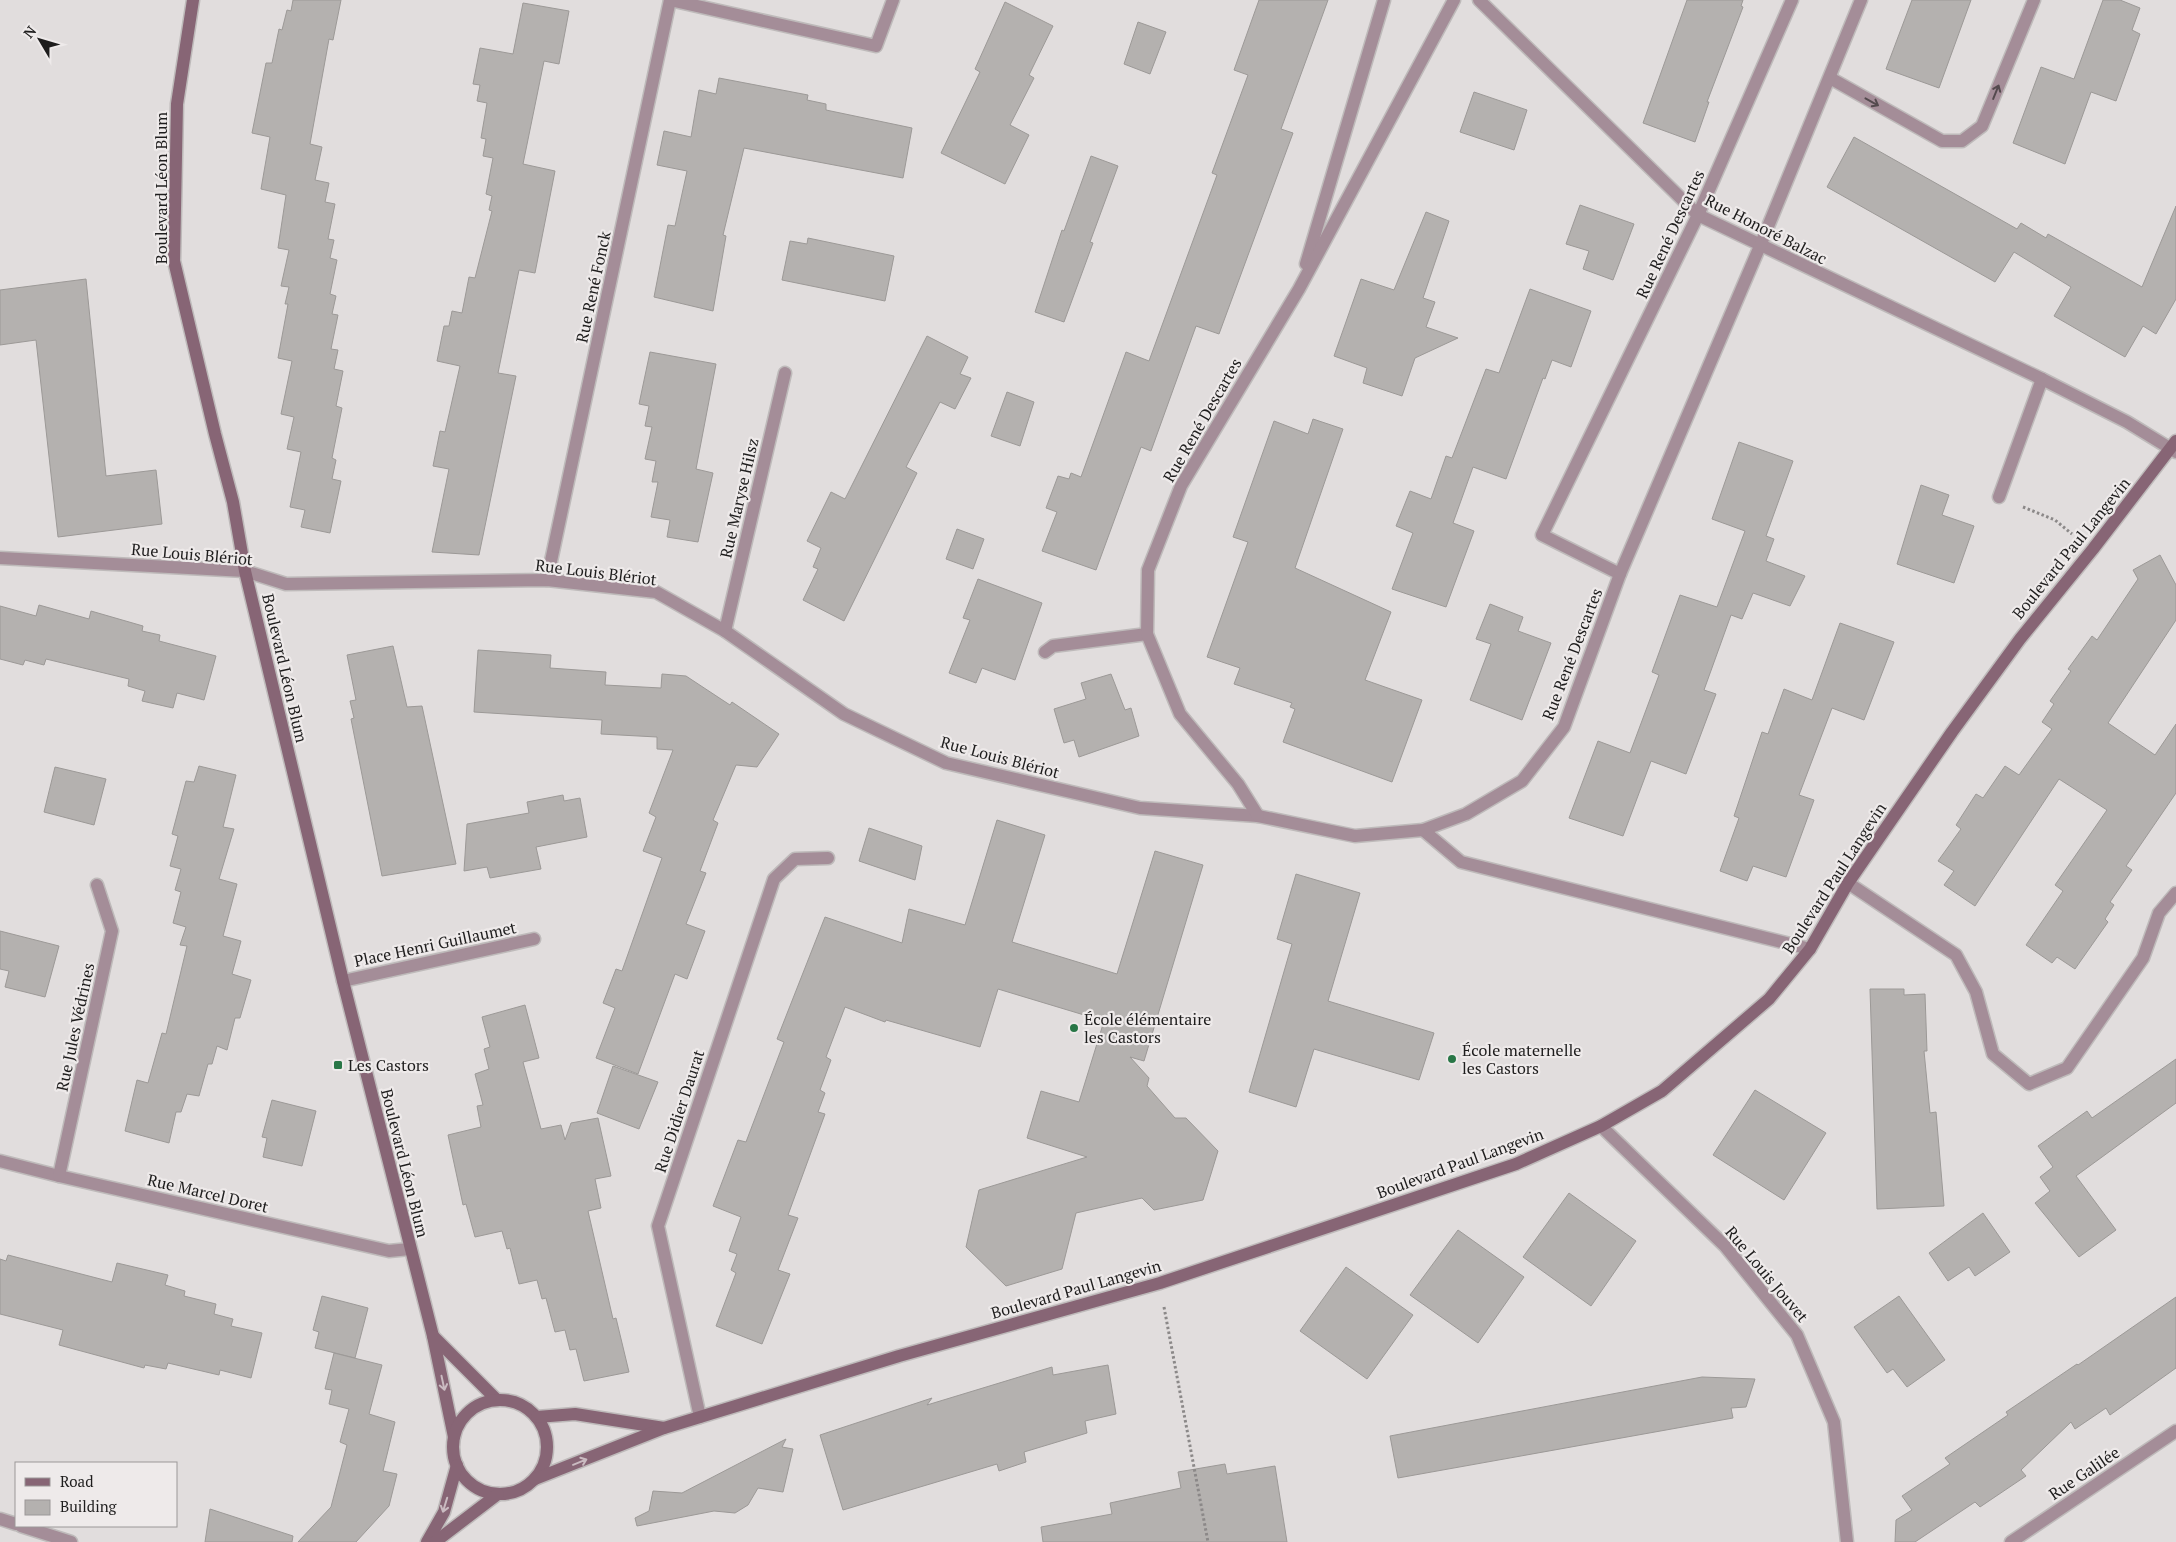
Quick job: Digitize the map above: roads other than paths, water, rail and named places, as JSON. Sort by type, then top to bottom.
[{"type":"street","name":"Boulevard Léon Blum","points":[[193,0],[177,104],[174,261],[233,502],[245,571],[343,981],[433,1336],[454,1437]]},
{"type":"street","points":[[670,0],[876,46],[893,0]]},
{"type":"street","name":"Rue René Fonck","points":[[547,580],[670,0]]},
{"type":"street","name":"Rue René Descartes","points":[[1298,289],[1384,0]]},
{"type":"street","name":"Rue René Descartes","points":[[1454,0],[1298,289],[1180,486],[1148,570],[1148,634],[1180,714],[1238,784],[1258,816],[1355,836],[1423,830],[1466,814],[1522,781],[1564,726],[1620,574],[1760,246],[1861,0]]},
{"type":"street","name":"Rue Honoré Balzac","points":[[1479,0],[1698,215],[2042,379],[2174,447]]},
{"type":"street","name":"Rue René Descartes","points":[[1620,574],[1542,535],[1698,215],[1792,0]]},
{"type":"street","points":[[1830,78],[1942,141],[1962,141],[1982,126],[2034,0]]},
{"type":"street","name":"Rue Maryse Hilsz","points":[[725,631],[785,373]]},
{"type":"street","points":[[1999,497],[2042,379]]},
{"type":"street","name":"Boulevard Paul Langevin","points":[[535,1480],[664,1428],[899,1356],[1160,1283],[1516,1164],[1602,1126],[1662,1091],[1769,999],[1810,949],[1848,883],[1952,732],[2020,639],[2174,447]]},
{"type":"street","name":"Rue Louis Blériot","points":[[0,558],[245,571],[286,584],[547,580],[656,592],[725,631],[844,714],[946,763],[1140,808],[1258,816]]},
{"type":"street","points":[[1045,652],[1053,646],[1148,634]]},
{"type":"street","points":[[1423,830],[1461,862],[1810,949]]},
{"type":"street","name":"Rue Didier Daurat","points":[[700,1417],[658,1226],[774,879],[795,859],[828,858]]},
{"type":"street","points":[[1848,883],[1956,955],[1976,992],[1993,1054],[2028,1084],[2066,1068],[2143,958],[2159,913],[2176,893]]},
{"type":"street","name":"Rue Jules Védrines","points":[[59,1176],[112,931],[97,885]]},
{"type":"street","name":"Place Henri Guillaumet","points":[[343,981],[534,939]]},
{"type":"street","name":"Rue Louis Jouvet","points":[[1602,1126],[1725,1246],[1797,1335],[1834,1422],[1846,1542]]},
{"type":"street","name":"Rue Marcel Doret","points":[[0,1161],[389,1250],[410,1249]]},
{"type":"street","points":[[433,1336],[497,1400]]},
{"type":"street","points":[[497,1400],[512,1401],[525,1407],[537,1417],[544,1428],[547,1448],[543,1468],[535,1480],[524,1488],[512,1493],[498,1494],[484,1492],[471,1484],[457,1466],[453,1451],[454,1437],[460,1423],[470,1412],[482,1403],[497,1400]]},
{"type":"street","name":"Boulevard Paul Langevin","points":[[537,1417],[575,1414],[664,1428]]},
{"type":"street","name":"Rue Galilée","points":[[2011,1542],[2176,1431]]},
{"type":"street","points":[[427,1542],[444,1512],[457,1466]]},
{"type":"street","points":[[435,1542],[498,1494]]},
{"type":"street","points":[[0,1519],[15,1524]]},
{"type":"street","points":[[24,1527],[71,1542]]},
{"type":"place","name":"École élémentaire les Castors","points":[[1074,1028]]},
{"type":"place","name":"École maternelle les Castors","points":[[1452,1059]]},
{"type":"place","name":"Les Castors","points":[[338,1065]]}]
